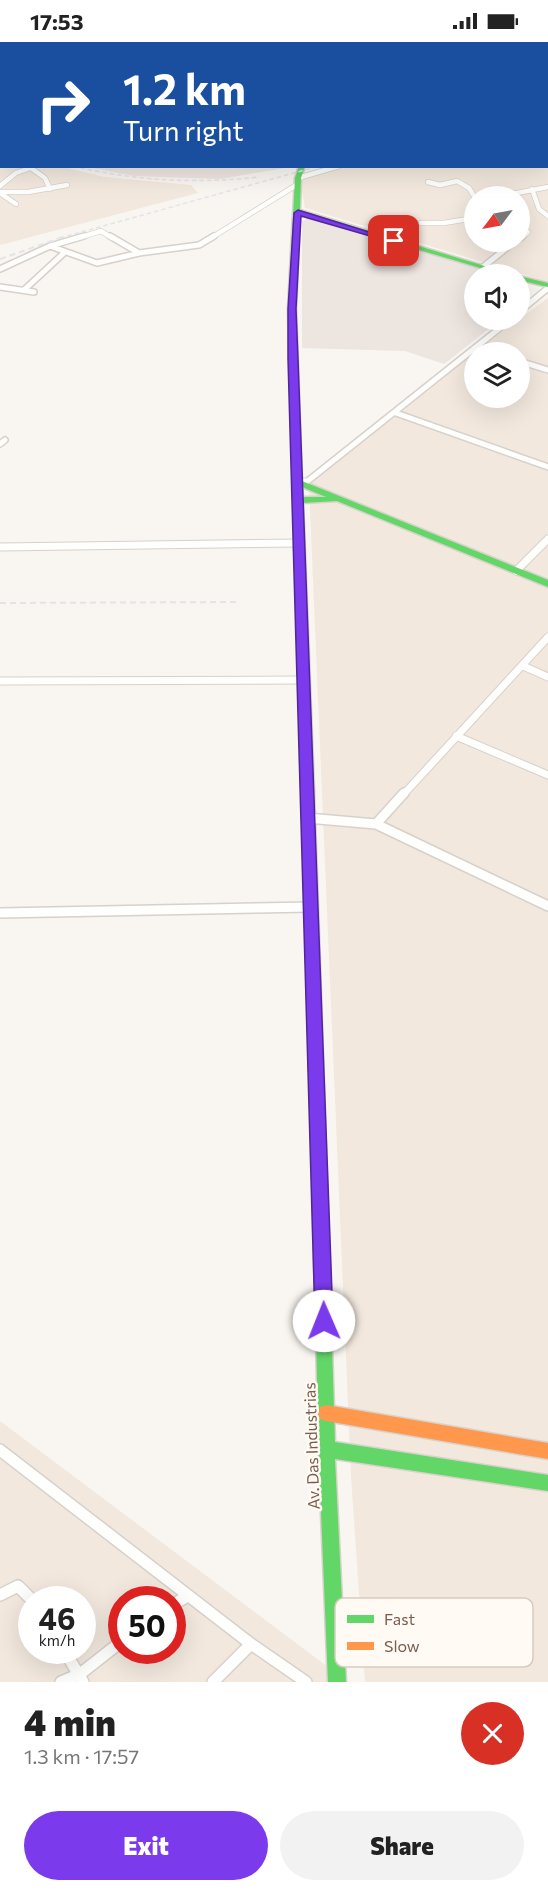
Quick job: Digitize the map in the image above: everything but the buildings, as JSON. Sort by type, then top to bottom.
[{"type":"main road","name":"Av. Das Industrias","points":[[299,176],[292,309],[300,484],[298,500],[307,818],[312,907],[327,1449],[335,1635]]},
{"type":"main road","points":[[298,213],[473,264]]},
{"type":"main road","points":[[530,281],[548,286]]},
{"type":"main road","points":[[300,484],[548,584]]},
{"type":"main road","points":[[298,500],[340,500]]},
{"type":"main road","points":[[326,1413],[548,1451]]},
{"type":"main road","points":[[327,1449],[548,1481]]},
{"type":"main road","name":"Av. Das Industrias","points":[[336,1667],[337,1682]]},
{"type":"street","points":[[0,186],[16,173],[27,168]]},
{"type":"street","points":[[30,168],[45,178],[51,189]]},
{"type":"street","points":[[50,246],[64,253],[103,264],[207,241],[286,189],[299,176],[331,168]]},
{"type":"street","points":[[429,182],[440,185],[457,181],[466,186]]},
{"type":"street","points":[[0,192],[28,192],[67,185]]},
{"type":"street","points":[[548,187],[532,189],[539,209],[548,216]]},
{"type":"street","points":[[0,192],[16,204]]},
{"type":"street","points":[[421,223],[464,219]]},
{"type":"street","points":[[0,269],[50,246],[101,231],[140,254]]},
{"type":"street","points":[[487,264],[502,252]]},
{"type":"street","points":[[24,290],[64,253]]},
{"type":"street","points":[[0,286],[34,292]]},
{"type":"street","points":[[530,302],[548,286]]},
{"type":"street","points":[[483,342],[498,330]]},
{"type":"street","points":[[300,484],[396,413],[464,358]]},
{"type":"street","points":[[530,364],[548,370]]},
{"type":"street","points":[[396,413],[548,467]]},
{"type":"street","points":[[516,571],[548,539]]},
{"type":"street","points":[[0,547],[299,543]]},
{"type":"street","points":[[376,824],[548,638]]},
{"type":"street","points":[[523,666],[548,676]]},
{"type":"street","points":[[0,681],[303,680]]},
{"type":"street","points":[[456,736],[548,776]]},
{"type":"street","points":[[307,818],[376,824],[548,906]]},
{"type":"street","points":[[0,913],[312,907]]},
{"type":"street","points":[[0,1450],[250,1644],[306,1682]]},
{"type":"street","points":[[0,1595],[18,1586]]},
{"type":"street","points":[[213,1682],[250,1644]]},
{"type":"street","points":[[61,1682],[82,1678],[108,1654]]},
{"type":"street","points":[[73,1664],[82,1678]]},
{"type":"shaded area","points":[[0,168],[67,168],[104,177],[191,185],[198,193],[0,245]]},
{"type":"shaded area","points":[[92,168],[284,168],[220,179],[134,176]]},
{"type":"shaded area","points":[[332,168],[548,168],[548,282],[530,277],[530,264],[489,264],[305,208],[299,177]]},
{"type":"shaded area","points":[[308,218],[467,264],[464,264],[464,330],[487,330],[472,342],[464,342],[464,348],[444,364],[405,351],[302,348],[302,221]]},
{"type":"shaded area","points":[[548,298],[548,1682],[365,1682],[364,1667],[533,1667],[533,1598],[359,1598],[351,1476],[309,485],[464,361],[464,408],[530,408],[530,342],[489,342],[505,330],[530,330],[530,311]]},
{"type":"shaded area","points":[[0,1421],[348,1682],[0,1682]]},
{"type":"railway","points":[[82,168],[166,180],[259,177]]},
{"type":"railway","points":[[61,238],[312,168]]},
{"type":"railway","points":[[61,238],[66,236]]},
{"type":"railway","points":[[0,259],[61,238]]},
{"type":"railway","points":[[0,603],[240,602]]},
{"type":"traffic: fast","points":[[301,168],[298,178],[292,309],[308,791]]},
{"type":"traffic: fast","points":[[298,212],[473,264]]},
{"type":"traffic: fast","points":[[530,281],[548,285]]},
{"type":"traffic: fast","points":[[297,482],[548,584]]},
{"type":"traffic: fast","points":[[298,500],[333,500]]},
{"type":"traffic: fast","points":[[317,1086],[327,1464],[335,1638]]},
{"type":"traffic: fast","points":[[327,1449],[548,1483]]},
{"type":"traffic: fast","points":[[336,1667],[337,1682]]},
{"type":"traffic: slow","points":[[308,791],[317,1086]]},
{"type":"traffic: slow","points":[[326,1413],[548,1451]]},
{"type":"route","points":[[324,1321],[293,359],[292,309],[298,213],[394,241]]}]
